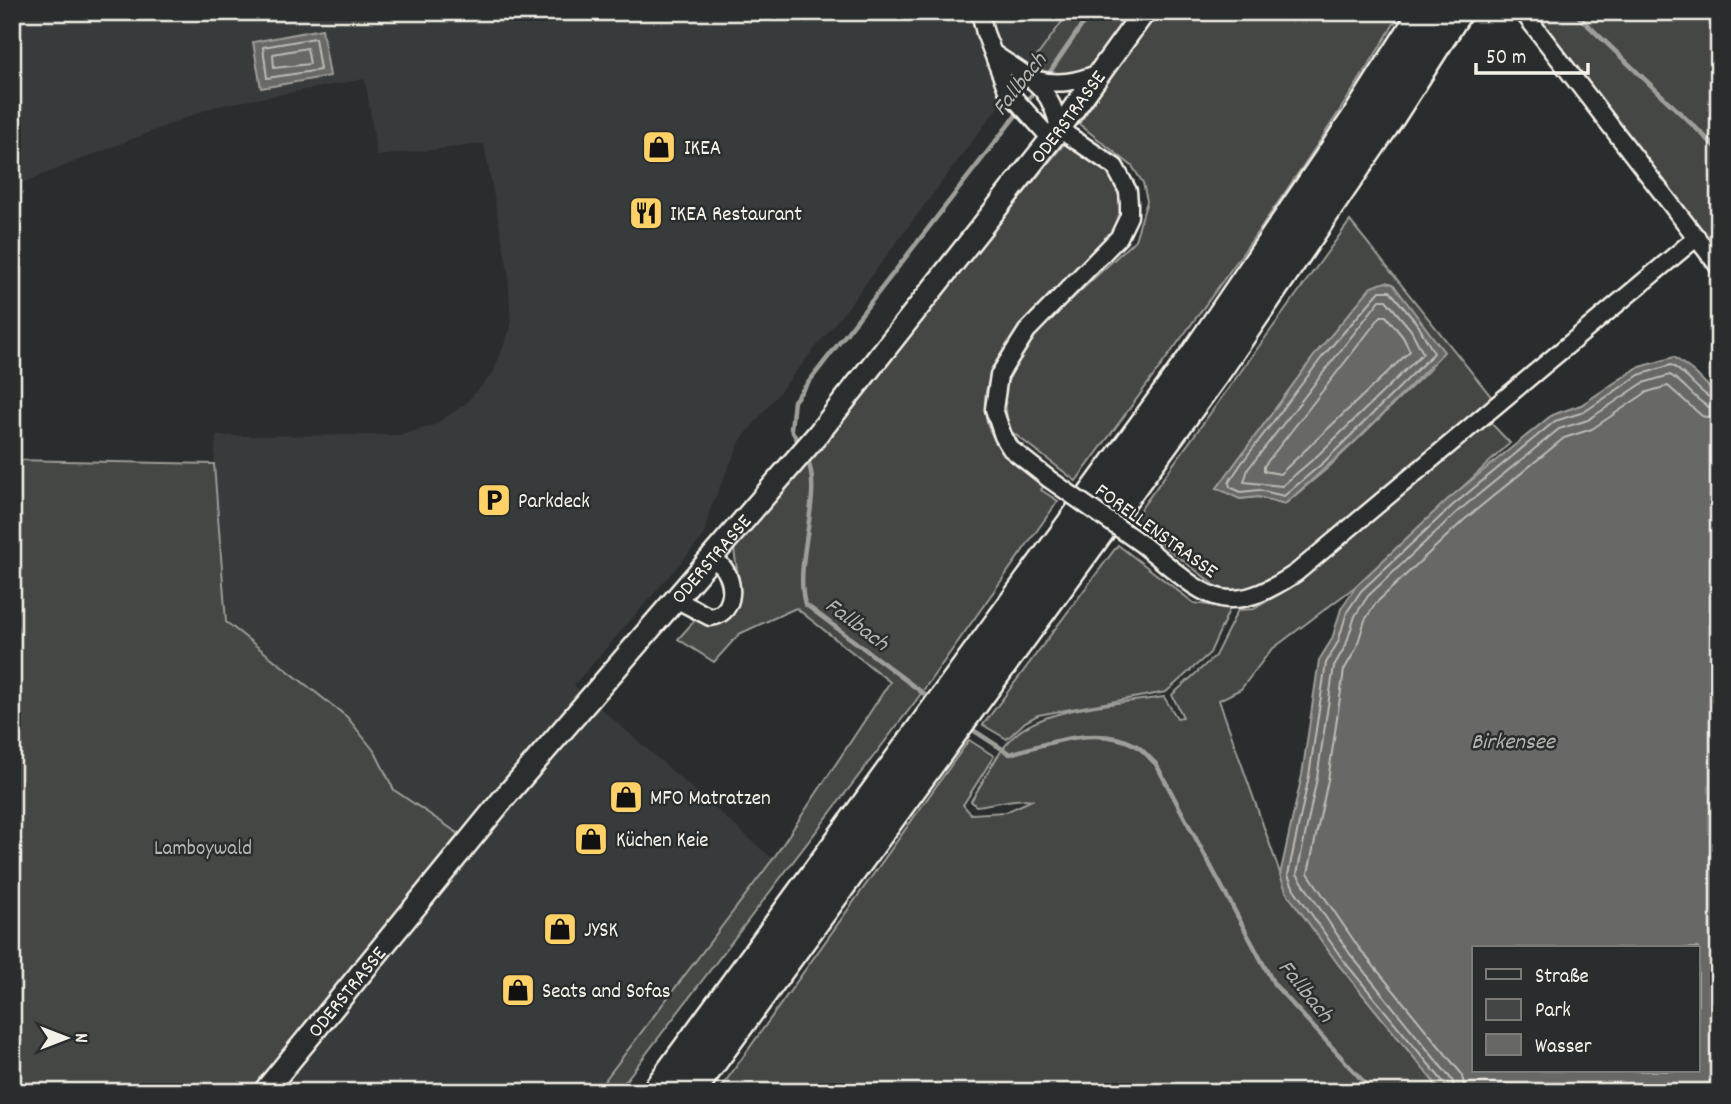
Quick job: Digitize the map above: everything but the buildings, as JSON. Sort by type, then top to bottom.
[{"type":"highway","points":[[656,1092],[950,686],[1195,355],[1357,117],[1424,12]]},
{"type":"highway","points":[[690,1092],[1288,268],[1457,12]]},
{"type":"street","points":[[980,12],[993,53],[1027,77],[1047,87],[1074,83],[1101,72]]},
{"type":"street","name":"ODERSTRASSE","points":[[264,1092],[504,798],[783,477],[1055,134],[1144,12]]},
{"type":"street","points":[[1523,12],[1719,267]]},
{"type":"street","name":"FORELLENSTRASSE","points":[[993,53],[1012,99],[1026,114],[1055,134],[1115,167],[1128,191],[1129,205],[1129,216],[1119,237],[1027,331],[999,375],[994,409],[1003,436],[1011,449],[1049,479],[1143,545],[1200,590],[1215,597],[1238,600],[1273,588],[1296,573],[1697,237]]},
{"type":"street","points":[[1047,87],[1055,104],[1055,134]]},
{"type":"street","points":[[677,600],[710,617],[725,611],[730,604],[731,587],[725,570],[712,558]]},
{"type":"shaded area","points":[[12,12],[1069,12],[849,306],[741,440],[710,509],[704,536],[574,685],[773,859],[596,1092],[252,1092],[458,834],[394,790],[375,752],[347,717],[226,622],[214,464],[216,436],[401,435],[434,425],[465,404],[493,373],[511,327],[508,271],[484,144],[377,156],[365,79],[213,107],[12,187]]},
{"type":"green space","points":[[1069,12],[1136,12],[1104,54],[1081,71],[1050,73],[1030,66]]},
{"type":"green space","points":[[1154,12],[1401,12],[1285,192],[1203,309],[1076,481],[1008,429],[1004,389],[1029,339],[1135,240],[1147,201],[1143,183],[1132,166],[1079,124]]},
{"type":"green space","points":[[1530,12],[1719,12],[1719,251]]},
{"type":"green space","points":[[1068,139],[1108,173],[1118,194],[1120,222],[1035,314],[1005,351],[993,370],[986,390],[985,412],[991,433],[1006,456],[1045,484],[1041,490],[1058,501],[915,702],[617,1092],[596,1092],[773,859],[890,682],[796,608],[739,634],[714,662],[678,639],[696,619],[718,625],[729,617],[739,600],[740,591],[734,548]]},
{"type":"green space","points":[[1350,221],[1494,400],[1272,584],[1237,592],[1220,589],[1132,521]],"holes":[[[1386,282],[1393,284],[1431,368],[1329,467],[1285,504],[1258,497],[1240,499],[1217,488],[1317,352],[1371,288]]]},
{"type":"green space","points":[[1489,421],[1510,443],[1356,586],[1271,650],[1241,689],[1219,700],[1287,893],[1338,964],[1442,1092],[718,1092],[969,740],[994,756],[963,805],[971,814],[1006,812],[1032,800],[976,806],[971,801],[1001,751],[1013,737],[1027,727],[1044,719],[1084,708],[1164,697],[1177,718],[1183,717],[1172,695],[1215,656],[1238,610],[1254,609],[1296,584]]},
{"type":"green space","name":"Lamboywald","points":[[12,460],[214,464],[226,622],[347,717],[375,752],[394,790],[459,834],[251,1092],[12,1092]]},
{"type":"green space","points":[[1118,545],[1194,603],[1230,608],[1210,653],[1166,692],[1038,715],[1025,722],[1007,739],[983,725]]},
{"type":"water","points":[[322,29],[330,76],[261,88],[253,42]]},
{"type":"water","points":[[1386,282],[1393,284],[1444,352],[1361,436],[1285,504],[1258,497],[1240,499],[1217,488],[1317,352],[1371,287]]},
{"type":"water","name":"Birkensee","points":[[1674,357],[1719,397],[1719,1092],[1442,1092],[1338,964],[1287,893],[1280,875],[1302,775],[1319,660],[1332,639],[1341,609],[1356,586],[1447,500],[1552,415],[1581,405],[1637,368]]},
{"type":"waterway","name":"Fallbach","points":[[1045,79],[1091,12]]},
{"type":"waterway","points":[[1574,12],[1719,150]]},
{"type":"waterway","name":"Fallbach","points":[[1025,103],[1037,88]]},
{"type":"waterway","name":"Fallbach","points":[[800,445],[791,429],[794,401],[1020,110]]},
{"type":"waterway","name":"Fallbach","points":[[807,459],[812,491],[803,569],[805,604],[932,700]]},
{"type":"waterway","name":"Fallbach","points":[[970,728],[1010,754],[1056,741],[1089,736],[1121,739],[1141,749],[1156,764],[1274,984],[1373,1092]]},
{"type":"place","name":"IKEA","points":[[659,147]]},
{"type":"place","name":"IKEA Restaurant","points":[[646,213]]},
{"type":"place","name":"Parkdeck","points":[[494,500]]},
{"type":"place","name":"MFO Matratzen","points":[[626,797]]},
{"type":"place","name":"Küchen Keie","points":[[591,839]]},
{"type":"place","name":"JYSK","points":[[560,929]]},
{"type":"place","name":"Seats and Sofas","points":[[518,990]]}]
